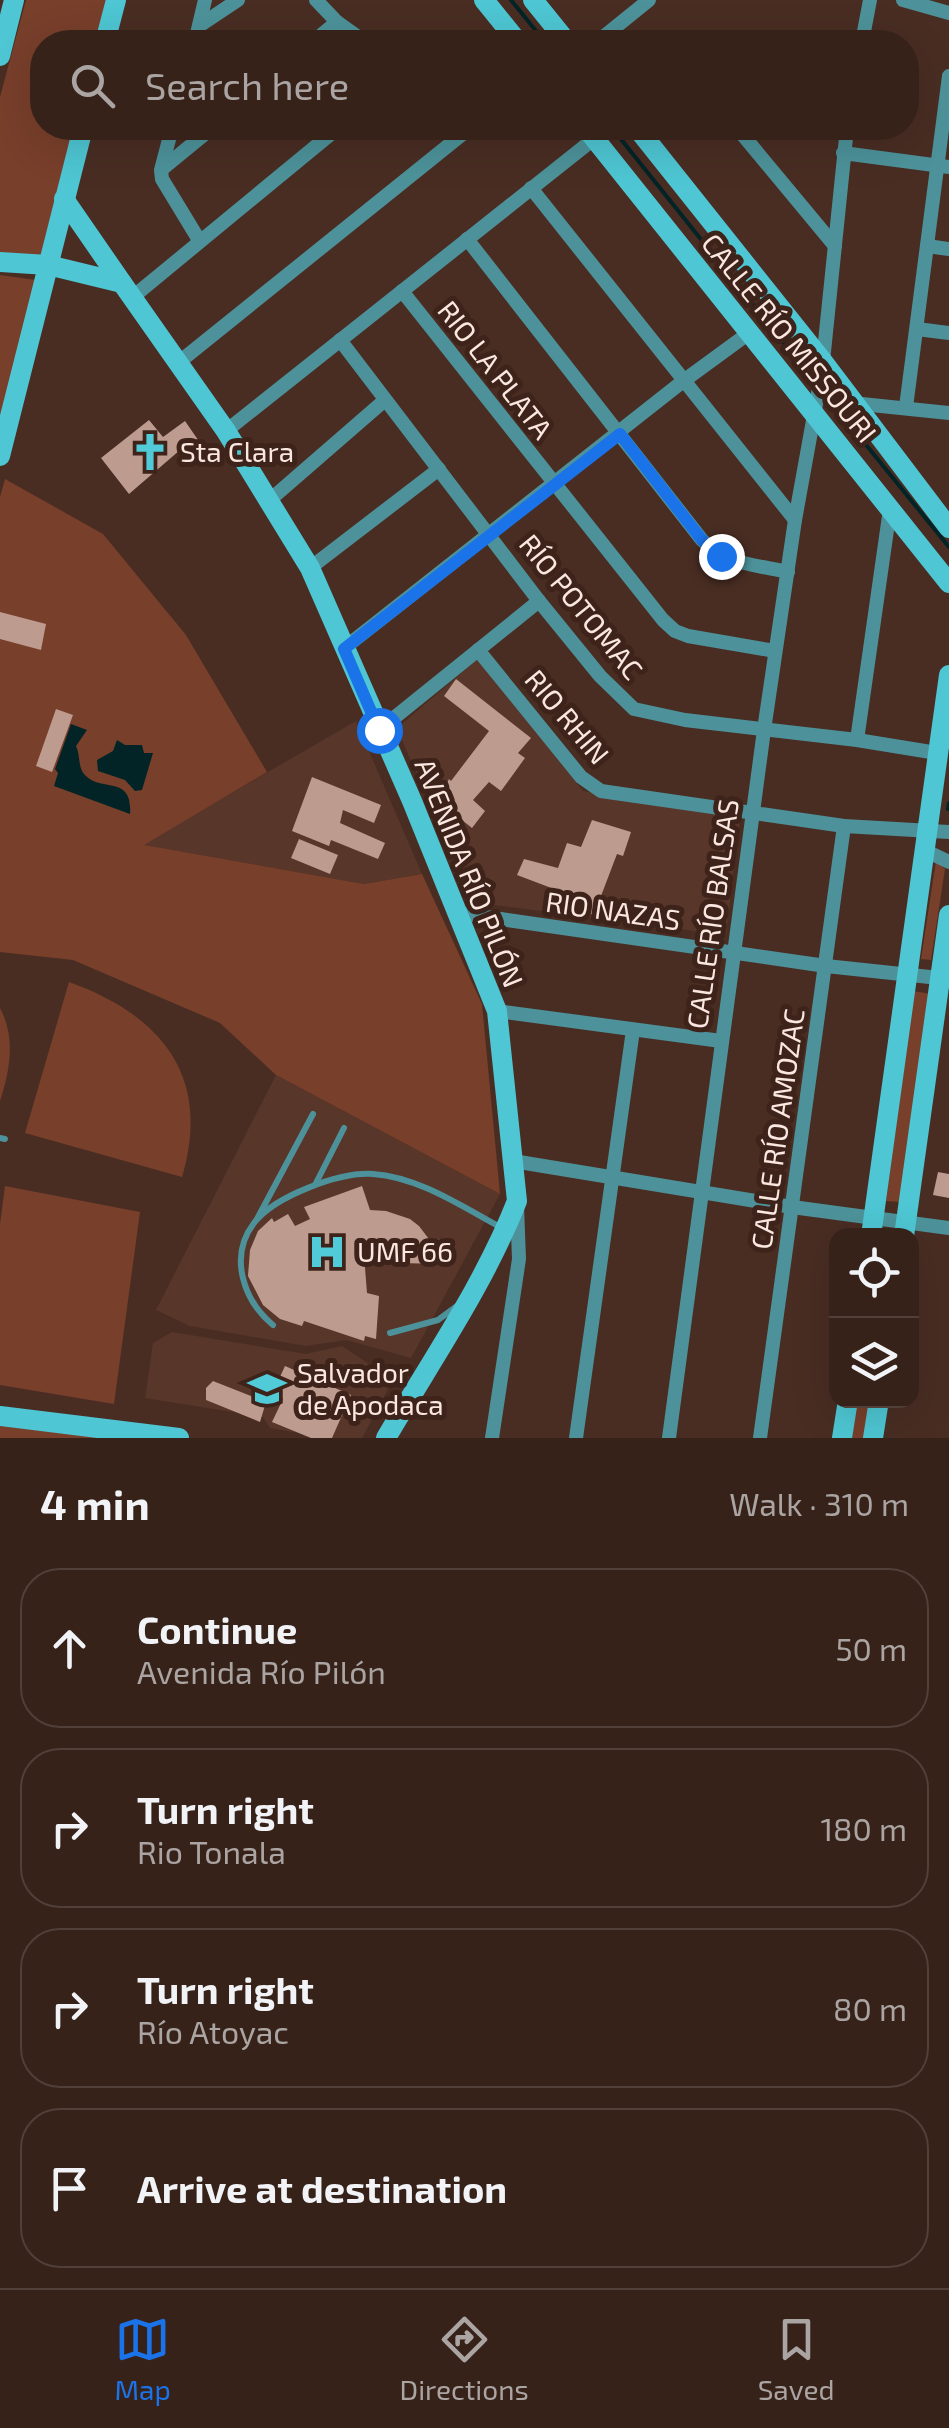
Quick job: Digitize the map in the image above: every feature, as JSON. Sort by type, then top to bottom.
[{"type":"street","points":[[0,56],[14,0]]},
{"type":"street","points":[[108,30],[116,0]]},
{"type":"street","points":[[198,30],[205,0]]},
{"type":"street","points":[[199,26],[238,0]]},
{"type":"street","points":[[316,0],[348,30]]},
{"type":"street","points":[[484,0],[508,30]]},
{"type":"street","points":[[532,0],[557,30]]},
{"type":"street","points":[[864,30],[870,0]]},
{"type":"street","points":[[903,0],[949,12]]},
{"type":"street","points":[[610,30],[638,3]]},
{"type":"street","points":[[327,30],[337,22]]},
{"type":"street","points":[[906,407],[927,246],[942,166],[949,76]]},
{"type":"street","points":[[0,456],[79,140]]},
{"type":"street","points":[[169,140],[161,170],[166,189],[199,240]]},
{"type":"street","points":[[161,170],[197,140]]},
{"type":"street","points":[[0,262],[48,266],[128,290],[199,240],[323,140]]},
{"type":"street","points":[[178,363],[455,140]]},
{"type":"street","points":[[226,430],[531,188],[582,140]]},
{"type":"street","name":"CALLE RÍO MISSOURI","points":[[596,140],[749,333],[815,406],[949,583]]},
{"type":"street","name":"CALLE RÍO MISSOURI","points":[[646,140],[852,403],[939,503],[949,528]]},
{"type":"street","points":[[746,140],[834,246]]},
{"type":"street","name":"CALLE RÍO BALSAS","points":[[669,1438],[764,730],[822,365],[845,140]]},
{"type":"street","points":[[843,153],[942,166]]},
{"type":"street","points":[[531,188],[795,520]]},
{"type":"street","name":"AVENIDA RÍO PILÓN","points":[[64,199],[226,430],[310,568],[497,1011],[520,1259],[492,1438]]},
{"type":"street","points":[[467,240],[712,550],[734,561],[788,572]]},
{"type":"street","points":[[927,246],[949,249]]},
{"type":"street","name":"RIO LA PLATA","points":[[402,291],[663,620],[675,631],[776,651]]},
{"type":"street","points":[[916,329],[949,333]]},
{"type":"street","points":[[344,649],[749,333]]},
{"type":"street","name":"RÍO POTOMAC","points":[[340,340],[538,601],[600,676],[634,709],[651,715],[937,753]]},
{"type":"street","points":[[271,499],[385,400]]},
{"type":"street","points":[[852,403],[949,413]]},
{"type":"street","points":[[310,568],[439,468]]},
{"type":"street","points":[[857,740],[890,509]]},
{"type":"street","points":[[379,730],[538,601]]},
{"type":"street","name":"RIO RHIN","points":[[478,650],[591,786],[613,794],[934,838]]},
{"type":"street","points":[[513,1161],[792,1207],[872,1226],[907,974],[934,838],[937,753],[949,675]]},
{"type":"street","name":"CALLE RÍO AMOZAC","points":[[760,1438],[844,826]]},
{"type":"street","points":[[934,838],[949,862]]},
{"type":"street","name":"RIO NAZAS","points":[[458,913],[826,966],[939,978]]},
{"type":"street","points":[[905,1228],[949,915]]},
{"type":"street","points":[[497,1011],[721,1041]]},
{"type":"street","points":[[576,1438],[633,1030]]},
{"type":"street","points":[[386,1438],[470,1296],[506,1230],[516,1202]]},
{"type":"street","points":[[919,1229],[949,1228]]},
{"type":"street","points":[[842,1438],[847,1408]]},
{"type":"street","points":[[873,1438],[878,1408]]},
{"type":"street","points":[[0,1416],[179,1438]]},
{"type":"lane","points":[[273,1325],[248,1298],[242,1280],[243,1252],[312,1114]]},
{"type":"lane","points":[[314,1186],[344,1128]]},
{"type":"lane","points":[[255,1222],[273,1207],[314,1186],[370,1174],[396,1178],[506,1230]]},
{"type":"lane","points":[[390,1333],[438,1320],[470,1296]]},
{"type":"shaded area","points":[[26,0],[111,0],[103,30],[30,30],[30,140],[75,140],[41,258],[0,252],[0,97]]},
{"type":"shaded area","points":[[0,275],[36,280],[0,442]]},
{"type":"shaded area","points":[[5,479],[103,534],[186,635],[267,772],[144,845],[364,884],[422,874],[482,1004],[500,1194],[276,1075],[220,1023],[73,960],[0,952],[0,497]]},
{"type":"shaded area","points":[[478,659],[583,791],[740,818],[726,935],[471,902],[397,728]]},
{"type":"shaded area","points":[[356,721],[422,874],[364,884],[142,845]]},
{"type":"shaded area","points":[[936,861],[945,869],[931,960],[921,959]]},
{"type":"shaded area","points":[[69,982],[130,1012],[171,1054],[184,1080],[190,1109],[190,1141],[182,1177],[25,1133]]},
{"type":"shaded area","points":[[913,991],[931,994],[901,1202],[886,1201]]},
{"type":"shaded area","points":[[0,1008],[10,1054],[0,1101]]},
{"type":"shaded area","name":"UMF 66","points":[[276,1075],[500,1194],[411,1358],[346,1340],[306,1346],[190,1326],[156,1310]]},
{"type":"shaded area","points":[[5,1186],[140,1212],[114,1404],[0,1385],[0,1224]]},
{"type":"shaded area","name":"Salvador de Apodaca","points":[[172,1332],[306,1354],[342,1346],[393,1380],[362,1438],[328,1438],[270,1428],[263,1417],[145,1398],[153,1343]]},
{"type":"shaded area","points":[[856,1408],[868,1408],[864,1438],[852,1438]]},
{"type":"shaded area","points":[[0,1424],[106,1438],[0,1438]]},
{"type":"water","points":[[71,724],[87,730],[76,746],[83,773],[93,781],[122,789],[130,802],[130,814],[54,786],[58,773],[55,769]]},
{"type":"water","points":[[117,740],[125,745],[142,745],[144,753],[153,753],[142,790],[135,791],[125,780],[98,771],[97,760],[113,751]]},
{"type":"building","points":[[149,420],[163,437],[185,421],[205,450],[196,456],[187,444],[129,494],[101,458]]},
{"type":"building","points":[[0,612],[46,624],[41,650],[0,639]]},
{"type":"building","points":[[456,679],[531,738],[518,753],[525,758],[501,791],[489,782],[473,800],[485,811],[472,828],[438,801],[449,779],[489,731],[444,696]]},
{"type":"building","points":[[56,709],[73,715],[52,772],[36,766]]},
{"type":"building","points":[[312,777],[381,805],[374,823],[343,810],[340,823],[385,843],[378,859],[331,840],[329,846],[292,831]]},
{"type":"building","points":[[592,820],[631,832],[623,856],[617,854],[597,916],[560,905],[563,899],[553,895],[554,889],[517,875],[524,859],[558,868],[567,843],[581,847]]},
{"type":"building","points":[[299,839],[338,855],[330,874],[291,858]]},
{"type":"building","points":[[938,1172],[949,1174],[949,1198],[933,1195]]},
{"type":"building","points":[[362,1186],[370,1210],[410,1219],[432,1243],[440,1239],[432,1247],[436,1261],[441,1264],[400,1263],[396,1248],[386,1242],[364,1255],[367,1293],[379,1296],[376,1339],[365,1336],[364,1341],[304,1321],[302,1326],[280,1319],[263,1305],[248,1276],[250,1250],[258,1231],[272,1218],[274,1222],[288,1214],[295,1226],[310,1219],[304,1207]]},
{"type":"building","points":[[285,1366],[351,1395],[332,1438],[311,1438],[272,1422],[283,1399],[277,1397],[274,1401],[256,1392],[259,1386],[273,1392]]},
{"type":"building","points":[[213,1381],[266,1402],[260,1422],[206,1400],[206,1388]]},
{"type":"waterway","points":[[511,0],[535,30]]},
{"type":"waterway","points":[[622,140],[815,382]]},
{"type":"waterway","points":[[824,393],[949,547]]},
{"type":"waterway","points":[[948,809],[949,803]]},
{"type":"place","name":"Sta Clara","points":[[150,452]]},
{"type":"place","name":"UMF 66","points":[[327,1252]]},
{"type":"place","name":"Salvador de Apodaca","points":[[267,1389]]},
{"type":"route","points":[[379,730],[344,649],[620,434],[702,540],[721,556]]}]
